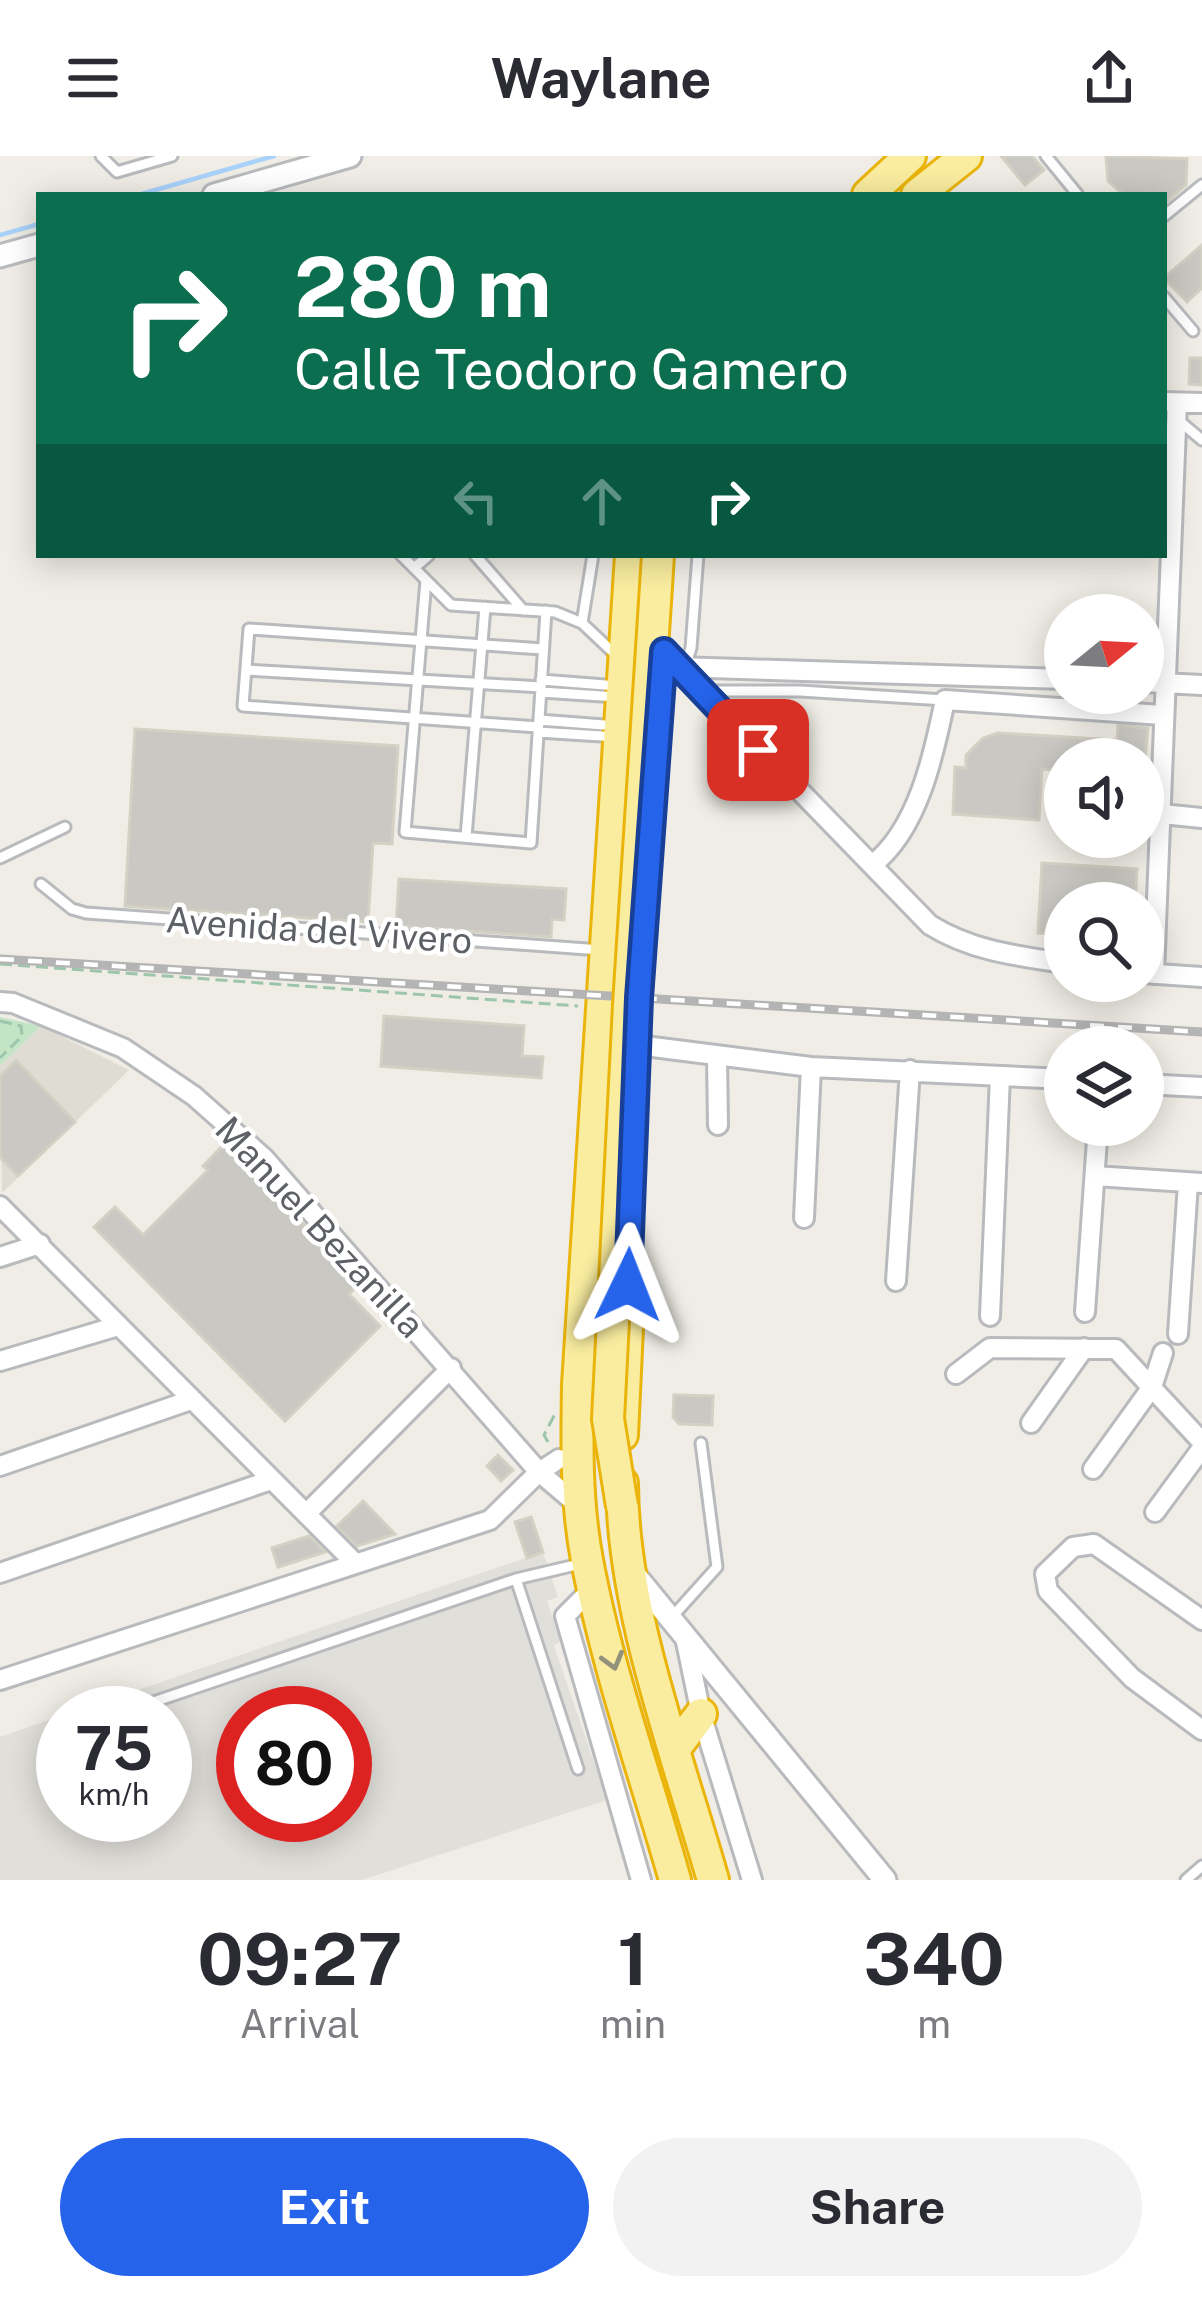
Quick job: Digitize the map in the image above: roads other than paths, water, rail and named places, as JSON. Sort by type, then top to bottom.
[{"type":"highway","points":[[871,192],[910,156]]},
{"type":"highway","points":[[921,192],[966,156]]},
{"type":"highway","points":[[632,558],[606,950],[613,993],[608,1419],[637,1609],[713,1880]]},
{"type":"highway","points":[[580,1506],[587,1462],[585,1387],[641,558]]},
{"type":"highway","points":[[658,558],[568,1462],[591,1575],[675,1880]]},
{"type":"highway","points":[[622,1520],[637,1045],[613,993],[675,662],[672,558]]},
{"type":"highway","points":[[676,1747],[701,1714]]},
{"type":"street","points":[[224,192],[350,156]]},
{"type":"street","points":[[0,256],[36,246]]},
{"type":"street","points":[[1162,738],[1173,408],[1202,403]]},
{"type":"street","points":[[675,662],[1044,679]]},
{"type":"street","points":[[675,662],[930,925],[957,941],[1044,959]]},
{"type":"street","points":[[1166,683],[1202,685]]},
{"type":"street","points":[[872,866],[883,857],[916,804],[945,700],[1162,715]]},
{"type":"street","points":[[1164,814],[1202,818]]},
{"type":"street","points":[[1164,975],[1202,977]]},
{"type":"street","name":"Manuel Bezanilla","points":[[0,1002],[13,1003],[123,1048],[194,1096],[264,1158],[539,1472],[580,1506]]},
{"type":"street","points":[[637,1045],[811,1067],[1044,1078]]},
{"type":"street","points":[[717,1057],[718,1125]]},
{"type":"street","points":[[804,1218],[811,1067]]},
{"type":"street","points":[[896,1281],[910,1070]]},
{"type":"street","points":[[990,1316],[1000,1076]]},
{"type":"street","points":[[1164,1085],[1202,1087]]},
{"type":"street","points":[[1085,1312],[1097,1146]]},
{"type":"street","points":[[1095,1176],[1195,1183],[1178,1334]]},
{"type":"street","points":[[0,1206],[355,1563]]},
{"type":"street","points":[[0,1257],[40,1244]]},
{"type":"street","points":[[0,1361],[118,1325]]},
{"type":"street","points":[[956,1373],[990,1348],[1116,1349],[1202,1445],[1155,1511]]},
{"type":"street","points":[[1031,1423],[1084,1348]]},
{"type":"street","points":[[1093,1469],[1152,1387],[1163,1353]]},
{"type":"street","points":[[305,1514],[451,1368]]},
{"type":"street","points":[[0,1466],[191,1400]]},
{"type":"street","points":[[0,1680],[490,1520],[539,1472],[568,1462]]},
{"type":"street","points":[[0,1573],[272,1480]]},
{"type":"street","points":[[1201,1617],[1105,1550],[1084,1542],[1073,1546],[1045,1574],[1044,1582],[1132,1678],[1202,1730]]},
{"type":"street","points":[[628,1566],[885,1880]]},
{"type":"street","points":[[591,1575],[565,1616],[636,1879]]},
{"type":"street","points":[[686,1642],[701,1714],[752,1880]]},
{"type":"lane","points":[[101,156],[117,172],[172,156]]},
{"type":"lane","points":[[1046,156],[1076,192]]},
{"type":"lane","points":[[1167,214],[1202,185]]},
{"type":"lane","points":[[1167,301],[1192,332]]},
{"type":"lane","points":[[1173,408],[1202,440]]},
{"type":"lane","points":[[404,558],[451,605],[546,611],[582,623]]},
{"type":"lane","points":[[414,568],[426,558]]},
{"type":"lane","points":[[478,558],[523,610]]},
{"type":"lane","points":[[593,558],[582,623],[622,702]]},
{"type":"lane","points":[[675,662],[691,648],[698,558]]},
{"type":"lane","points":[[426,580],[405,832],[531,843],[546,611]]},
{"type":"lane","points":[[466,837],[485,608]]},
{"type":"lane","points":[[543,649],[249,629],[243,706],[538,726],[622,702]]},
{"type":"lane","points":[[246,670],[541,686],[622,702]]},
{"type":"lane","points":[[701,692],[945,700]]},
{"type":"lane","points":[[0,857],[65,827]]},
{"type":"lane","name":"Avenida del Vivero","points":[[41,884],[72,909],[86,913],[606,950]]},
{"type":"lane","points":[[669,1620],[717,1568],[701,1443]]},
{"type":"lane","points":[[192,1689],[516,1579],[591,1575]]},
{"type":"lane","points":[[516,1579],[578,1769]]},
{"type":"lane","points":[[1186,1880],[1202,1866]]},
{"type":"waterway","points":[[148,192],[274,156]]},
{"type":"waterway","points":[[0,235],[36,225]]},
{"type":"railway","points":[[0,959],[1202,1032]]}]
